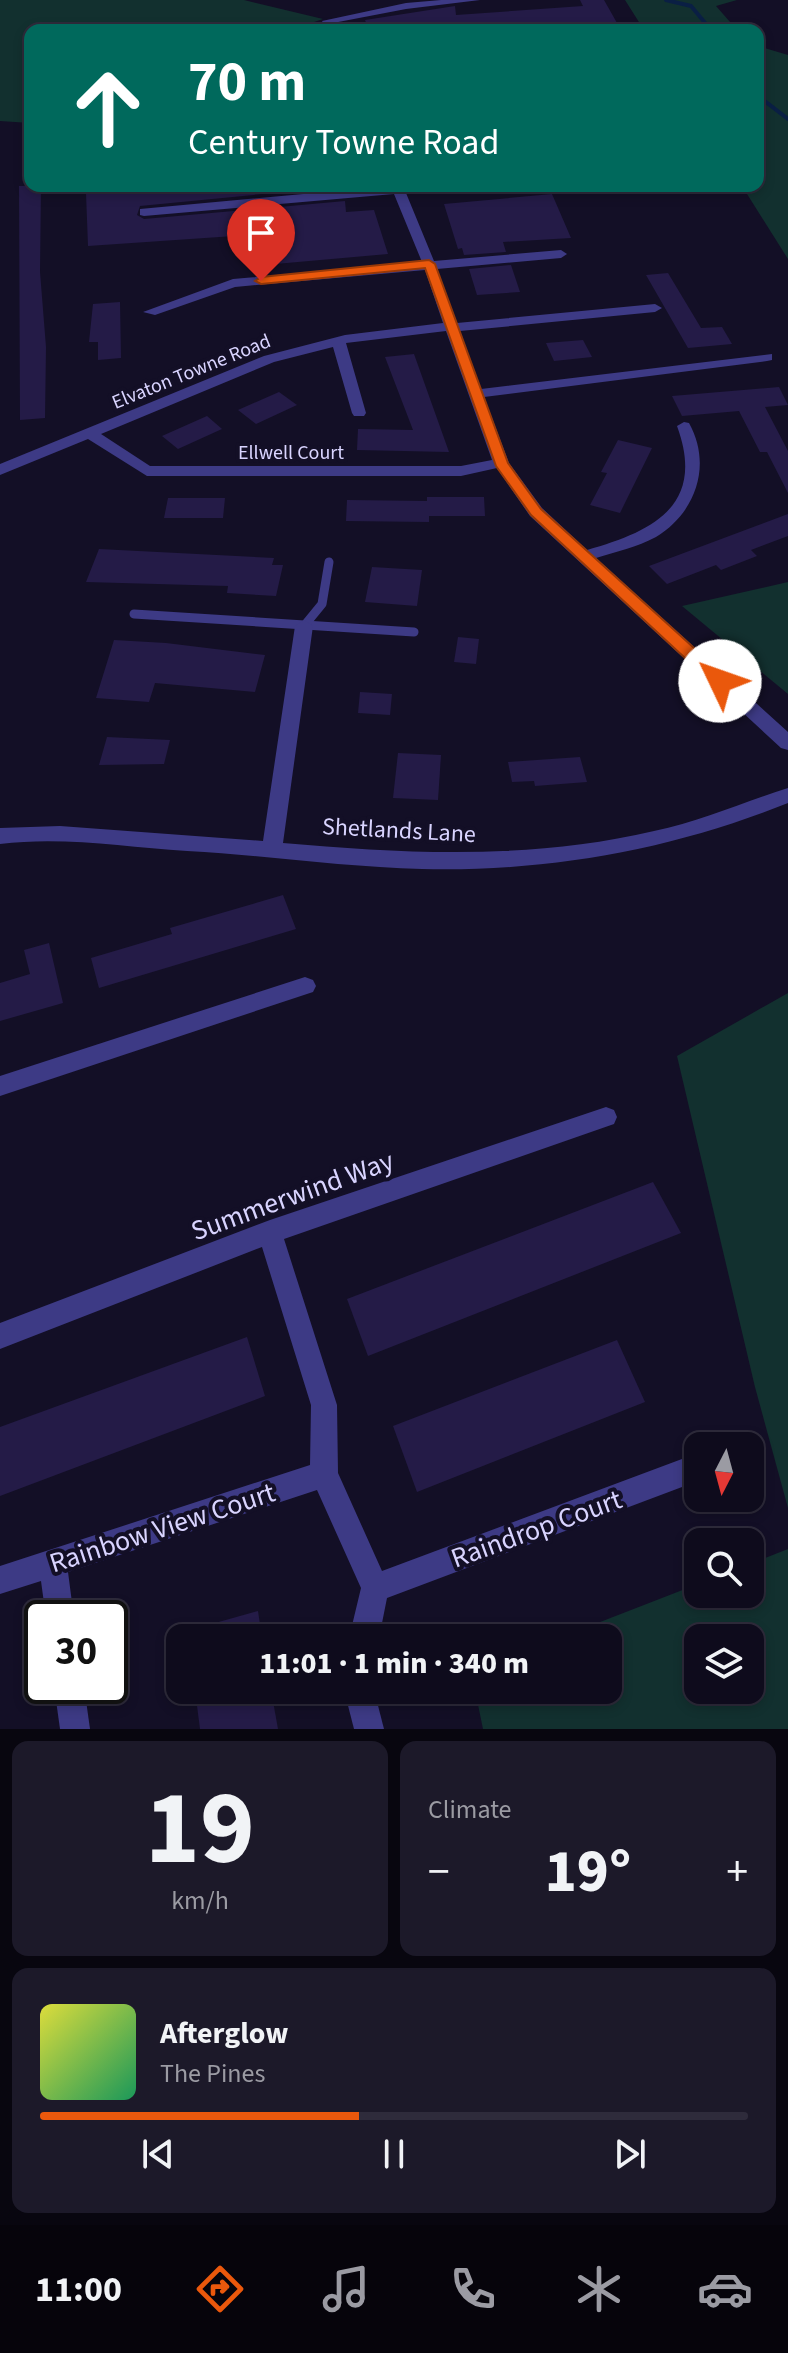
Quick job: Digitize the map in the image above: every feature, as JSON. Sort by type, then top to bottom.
[{"type":"street","points":[[334,24],[406,6],[475,0]]},
{"type":"street","points":[[144,212],[356,192]]},
{"type":"street","points":[[400,192],[501,463],[536,512],[788,743]]},
{"type":"street","points":[[150,312],[233,283],[561,254]]},
{"type":"street","name":"Elvaton Towne Road","points":[[5,468],[269,359],[338,341],[655,308]]},
{"type":"street","points":[[338,341],[359,413]]},
{"type":"street","points":[[476,394],[767,357]]},
{"type":"street","points":[[584,556],[654,531],[677,506],[691,486],[694,472],[695,456],[684,426]]},
{"type":"street","name":"Ellwell Court","points":[[91,434],[147,471],[461,471],[501,463]]},
{"type":"street","points":[[0,453],[5,468]]},
{"type":"street","points":[[272,849],[304,626]]},
{"type":"street","name":"Shetlands Lane","points":[[0,836],[272,849],[422,861],[516,859],[606,849],[672,837],[788,795]]},
{"type":"street","points":[[0,1086],[305,986]]},
{"type":"street","name":"Summerwind Way","points":[[0,1336],[270,1232],[606,1117]]},
{"type":"street","points":[[270,1232],[324,1405],[324,1474],[375,1588],[367,1624]]},
{"type":"street","name":"Raindrop Court","points":[[375,1588],[684,1472]]},
{"type":"street","name":"Rainbow View Court","points":[[0,1580],[324,1474]]},
{"type":"street","points":[[52,1562],[57,1600]]},
{"type":"street","points":[[72,1704],[75,1729]]},
{"type":"street","points":[[363,1704],[369,1729]]},
{"type":"lane","points":[[304,626],[322,604],[329,562]]},
{"type":"lane","points":[[134,614],[414,632]]},
{"type":"green space","points":[[0,0],[244,0],[323,19],[308,24],[24,24],[24,123],[0,121]]},
{"type":"green space","points":[[625,0],[737,0],[716,6],[732,24],[640,24]]},
{"type":"green space","points":[[764,48],[788,55],[788,259],[746,192],[764,192]]},
{"type":"green space","points":[[788,582],[788,694],[682,606]]},
{"type":"green space","points":[[788,993],[788,1508],[755,1387],[677,1056]]},
{"type":"green space","points":[[788,1549],[788,1729],[483,1729],[478,1704],[622,1704],[622,1624],[595,1624],[684,1589],[684,1608],[764,1608],[764,1558]]},
{"type":"building","points":[[580,0],[604,0],[618,24],[367,24],[365,20],[455,6],[456,15],[583,6]]},
{"type":"building","points":[[19,186],[24,186],[24,192],[41,192],[45,418],[20,420]]},
{"type":"building","points":[[283,192],[140,206],[137,215],[144,219],[345,201],[346,212],[374,210],[388,254],[264,265],[258,237],[262,234],[88,246],[86,193]]},
{"type":"building","points":[[552,194],[571,238],[503,242],[506,252],[464,255],[462,248],[458,249],[444,204]]},
{"type":"building","points":[[511,265],[520,292],[477,295],[469,269]]},
{"type":"building","points":[[668,273],[701,328],[722,327],[732,344],[688,348],[646,275]]},
{"type":"building","points":[[120,302],[121,358],[98,360],[98,342],[89,342],[93,304]]},
{"type":"building","points":[[583,340],[592,357],[554,361],[546,343]]},
{"type":"building","points":[[414,354],[449,452],[357,450],[358,429],[413,430],[385,357]]},
{"type":"building","points":[[779,387],[788,405],[765,407],[788,451],[788,493],[767,452],[760,452],[739,411],[682,416],[672,396]]},
{"type":"building","points":[[279,392],[297,405],[256,424],[238,410]]},
{"type":"building","points":[[207,416],[222,429],[178,449],[162,436]]},
{"type":"building","points":[[618,440],[652,448],[620,513],[590,505],[607,473],[601,472]]},
{"type":"building","points":[[427,497],[484,497],[485,516],[429,516],[429,522],[346,521],[347,500],[427,501]]},
{"type":"building","points":[[168,498],[225,498],[223,518],[164,518]]},
{"type":"building","points":[[788,514],[788,536],[751,550],[757,556],[721,570],[716,565],[667,584],[649,566]]},
{"type":"building","points":[[99,549],[274,558],[272,565],[283,565],[276,596],[227,593],[228,586],[86,582]]},
{"type":"building","points":[[372,567],[422,570],[417,606],[365,602]]},
{"type":"building","points":[[458,637],[479,639],[476,664],[454,662]]},
{"type":"building","points":[[114,640],[265,655],[255,692],[155,683],[149,702],[96,698]]},
{"type":"building","points":[[360,692],[392,694],[390,715],[358,713]]},
{"type":"building","points":[[107,737],[170,740],[164,764],[99,765]]},
{"type":"building","points":[[398,753],[441,755],[438,800],[393,798]]},
{"type":"building","points":[[580,757],[587,782],[535,786],[534,781],[512,782],[508,762]]},
{"type":"building","points":[[283,895],[296,929],[99,988],[91,958],[172,934],[170,928]]},
{"type":"building","points":[[49,943],[63,1003],[0,1021],[0,983],[30,974],[24,950]]},
{"type":"building","points":[[653,1182],[681,1233],[368,1356],[347,1299]]},
{"type":"building","points":[[247,1337],[265,1396],[0,1496],[0,1427]]},
{"type":"building","points":[[617,1340],[645,1402],[417,1492],[393,1426]]},
{"type":"building","points":[[258,1611],[260,1624],[212,1624]]},
{"type":"building","points":[[197,1704],[274,1704],[278,1729],[200,1729]]},
{"type":"waterway","points":[[666,0],[691,6],[706,24]]},
{"type":"waterway","points":[[764,101],[788,119]]},
{"type":"route","points":[[261,281],[429,264],[501,463],[536,512],[720,681]]}]
